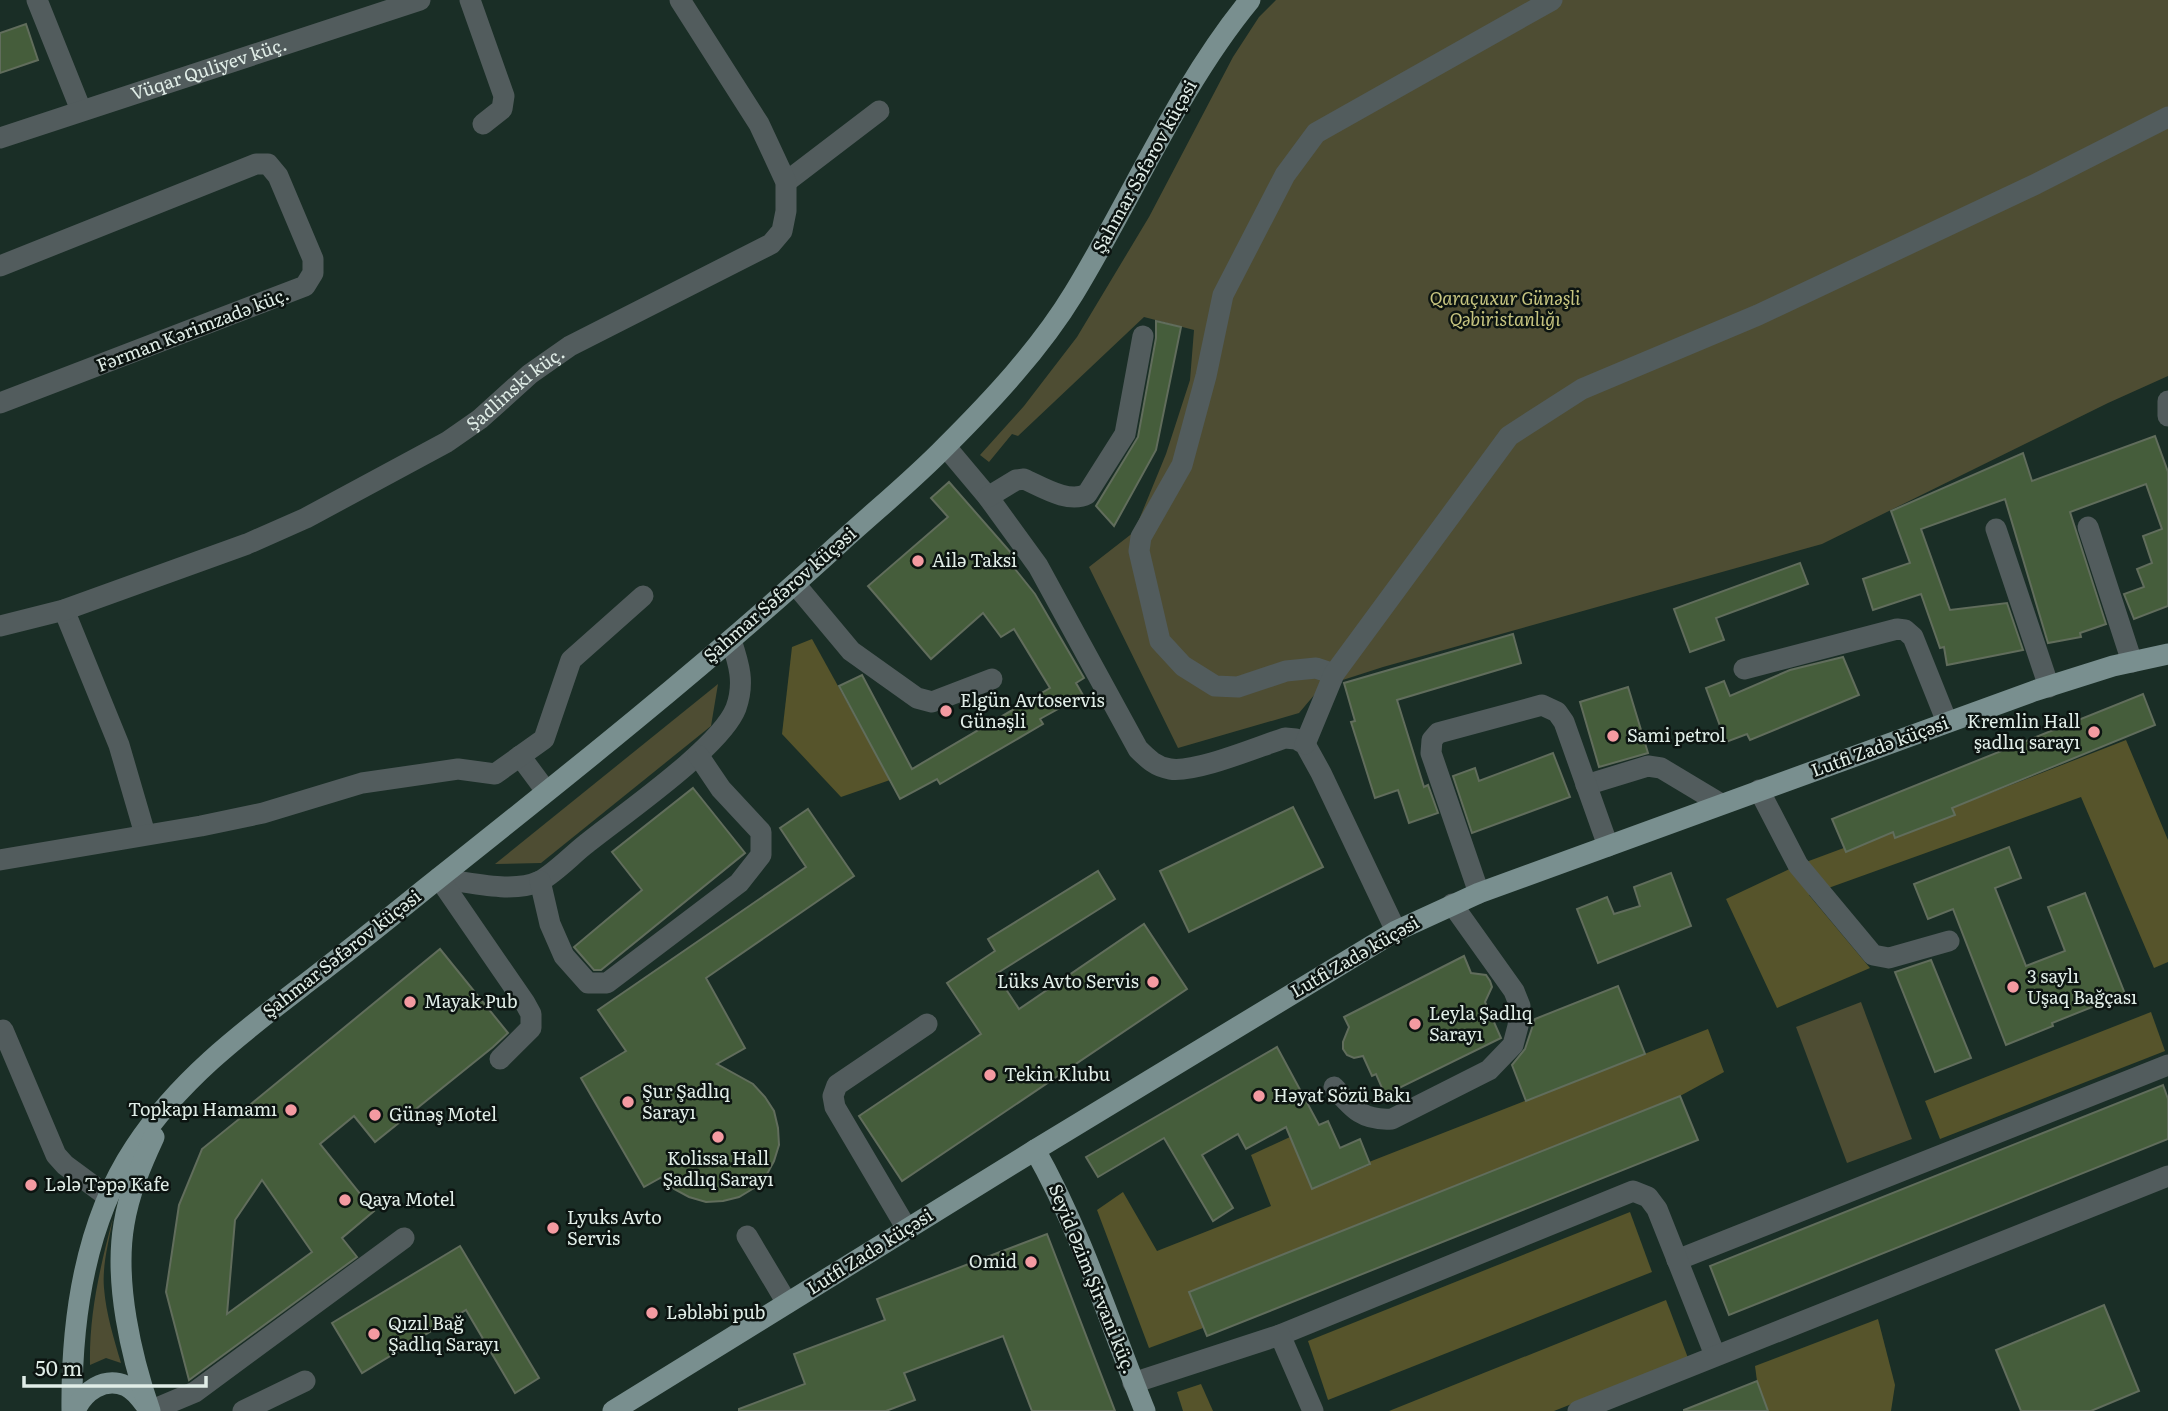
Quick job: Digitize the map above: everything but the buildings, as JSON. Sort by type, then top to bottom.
[{"type":"main road","name":"Şahmar Səfərov küçəsi","points":[[174,1098],[247,1028],[439,878],[731,640],[946,447],[1010,376],[1070,299],[1201,68],[1250,0]]},
{"type":"main road","name":"Lutfi Zadə küçəsi","points":[[613,1411],[1396,931],[1479,893],[1947,722],[2049,687],[2168,654]]},
{"type":"main road","points":[[73,1411],[77,1313],[84,1274],[107,1196],[134,1149],[174,1098]]},
{"type":"main road","points":[[150,1411],[130,1337],[122,1282],[121,1250],[131,1195],[143,1161],[174,1098]]},
{"type":"main road","name":"Seyid Əzim Şirvani küç.","points":[[1035,1150],[1067,1213],[1145,1411]]},
{"type":"main road","points":[[73,1411],[89,1391],[107,1383],[127,1387],[150,1411]]},
{"type":"street","points":[[37,0],[81,110]]},
{"type":"street","points":[[470,0],[504,96],[502,109],[483,124]]},
{"type":"street","name":"Şadlinski küç.","points":[[0,626],[64,610],[247,544],[306,518],[447,442],[480,419],[530,374],[570,346],[771,244],[782,231],[786,211],[786,182],[759,124],[680,0]]},
{"type":"street","points":[[1334,674],[1316,668],[1286,671],[1238,687],[1214,686],[1183,666],[1160,641],[1139,551],[1141,537],[1182,465],[1206,376],[1223,295],[1284,175],[1316,132],[1552,0]]},
{"type":"street","name":"Vüqar Quliyev küç.","points":[[0,138],[416,1]]},
{"type":"street","points":[[786,182],[878,111]]},
{"type":"street","points":[[1305,744],[1334,674],[1509,436],[1582,389],[1758,315],[2023,190],[2168,117]]},
{"type":"street","name":"Fərman Kərimzadə küç.","points":[[0,267],[256,164],[268,164],[278,176],[313,259],[313,273],[305,286],[1,400]]},
{"type":"street","points":[[988,497],[1016,480],[1024,479],[1068,497],[1080,498],[1087,494],[1125,434],[1143,336]]},
{"type":"street","points":[[2168,401],[2168,416]]},
{"type":"street","points":[[946,447],[988,497],[1038,566],[1138,750],[1152,763],[1169,769],[1188,769],[1285,738],[1296,739],[1305,744],[1396,931]]},
{"type":"street","points":[[2088,527],[2132,662]]},
{"type":"street","points":[[1996,529],[2049,687]]},
{"type":"street","points":[[795,584],[851,652],[917,698],[932,702],[992,679]]},
{"type":"street","points":[[0,860],[263,813],[362,783],[458,769],[495,774],[544,739],[571,660],[643,596]]},
{"type":"street","points":[[64,610],[119,745],[145,834]]},
{"type":"street","points":[[1744,669],[1897,629],[1905,630],[1913,638],[1947,722]]},
{"type":"street","points":[[439,878],[502,887],[540,881],[698,755],[724,728],[735,710],[742,687],[741,670],[731,640]]},
{"type":"street","points":[[1479,893],[1431,753],[1432,740],[1438,733],[1542,705],[1557,712],[1564,722],[1608,846]]},
{"type":"street","points":[[540,881],[550,924],[564,956],[588,983],[607,982],[739,883],[761,855],[761,832],[722,789],[698,755]]},
{"type":"street","points":[[520,756],[546,791]]},
{"type":"street","points":[[1586,785],[1648,766],[1661,768],[1721,804]]},
{"type":"street","points":[[1759,790],[1798,864],[1873,955],[1889,958],[1948,942]]},
{"type":"street","points":[[439,878],[531,1014],[531,1028],[500,1059]]},
{"type":"street","points":[[1334,1087],[1353,1110],[1376,1120],[1392,1119],[1489,1070],[1513,1045],[1520,1006],[1514,991],[1452,904]]},
{"type":"street","points":[[907,1229],[835,1107],[833,1096],[837,1085],[927,1024]]},
{"type":"street","points":[[3,1030],[56,1154],[65,1165],[107,1196]]},
{"type":"street","points":[[1677,1260],[2168,1065]]},
{"type":"street","points":[[1578,1411],[2168,1176]]},
{"type":"street","points":[[1133,1383],[1280,1335],[1633,1191],[1648,1197],[1657,1209],[1715,1355]]},
{"type":"street","points":[[747,1236],[787,1303]]},
{"type":"street","points":[[150,1411],[195,1392],[404,1238]]},
{"type":"street","points":[[1280,1335],[1312,1411]]},
{"type":"street","points":[[243,1411],[305,1381]]},
{"type":"green space","name":"Qaraçuxur Günəşli Qəbiristanlığı","points":[[1276,0],[2168,0],[2168,376],[1822,544],[1383,667],[1321,687],[1299,713],[1178,748],[1089,567],[1134,532],[1166,454],[1190,380],[1194,330],[1144,317],[1018,436],[1012,434],[989,462],[980,455],[1024,406],[1077,337],[1149,217],[1233,57],[1259,17]]},
{"type":"green space","points":[[718,684],[711,726],[541,863],[495,864]]},
{"type":"green space","points":[[1861,1002],[1912,1139],[1847,1163],[1796,1027]]},
{"type":"green space","points":[[113,1218],[105,1262],[104,1288],[108,1317],[121,1363],[106,1358],[90,1365],[96,1291]]},
{"type":"shaded area","points":[[812,639],[890,780],[841,797],[782,734],[792,647]]},
{"type":"shaded area","points":[[2126,740],[2168,840],[2168,962],[2154,968],[2081,797],[1809,895],[1870,968],[1777,1008],[1726,899],[1798,865]]},
{"type":"shaded area","points":[[2151,1012],[2165,1051],[1940,1139],[1925,1101]]},
{"type":"shaded area","points":[[1708,1029],[1724,1072],[1680,1096],[1190,1292],[1203,1328],[1149,1348],[1097,1210],[1123,1192],[1157,1251],[1271,1206],[1251,1155],[1290,1137],[1312,1189],[1370,1165],[1369,1162]]},
{"type":"shaded area","points":[[1630,1212],[1652,1272],[1328,1400],[1308,1341]]},
{"type":"shaded area","points":[[1666,1300],[1688,1358],[1554,1411],[1389,1411]]},
{"type":"shaded area","points":[[1878,1319],[1895,1385],[1891,1411],[1768,1411],[1757,1381],[1755,1366]]},
{"type":"shaded area","points":[[1201,1384],[1213,1411],[1183,1411],[1177,1392]]},
{"type":"place","name":"Ailə Taksi","points":[[918,561]]},
{"type":"place","name":"Elgün Avtoservis Günəşli","points":[[946,711]]},
{"type":"place","name":"Kremlin Hall şadlıq sarayı","points":[[2094,732]]},
{"type":"place","name":"Sami petrol","points":[[1613,736]]},
{"type":"place","name":"Lüks Avto Servis","points":[[1153,982]]},
{"type":"place","name":"3 saylı Uşaq Bağçası","points":[[2013,987]]},
{"type":"place","name":"Mayak Pub","points":[[410,1002]]},
{"type":"place","name":"Leyla Şadlıq Sarayı","points":[[1415,1024]]},
{"type":"place","name":"Tekin Klubu","points":[[990,1075]]},
{"type":"place","name":"Həyat Sözü Bakı","points":[[1259,1096]]},
{"type":"place","name":"Şur Şadlıq Sarayı","points":[[628,1102]]},
{"type":"place","name":"Topkapı Hamamı","points":[[291,1110]]},
{"type":"place","name":"Günəş Motel","points":[[375,1115]]},
{"type":"place","name":"Kolissa Hall Şadlıq Sarayı","points":[[718,1137]]},
{"type":"place","name":"Lələ Təpə Kafe","points":[[31,1185]]},
{"type":"place","name":"Qaya Motel","points":[[345,1200]]},
{"type":"place","name":"Lyuks Avto Servis","points":[[553,1228]]},
{"type":"place","name":"Omid","points":[[1031,1262]]},
{"type":"place","name":"Ləbləbi pub","points":[[652,1313]]},
{"type":"place","name":"Qızıl Bağ Şadlıq Sarayı","points":[[374,1334]]}]
